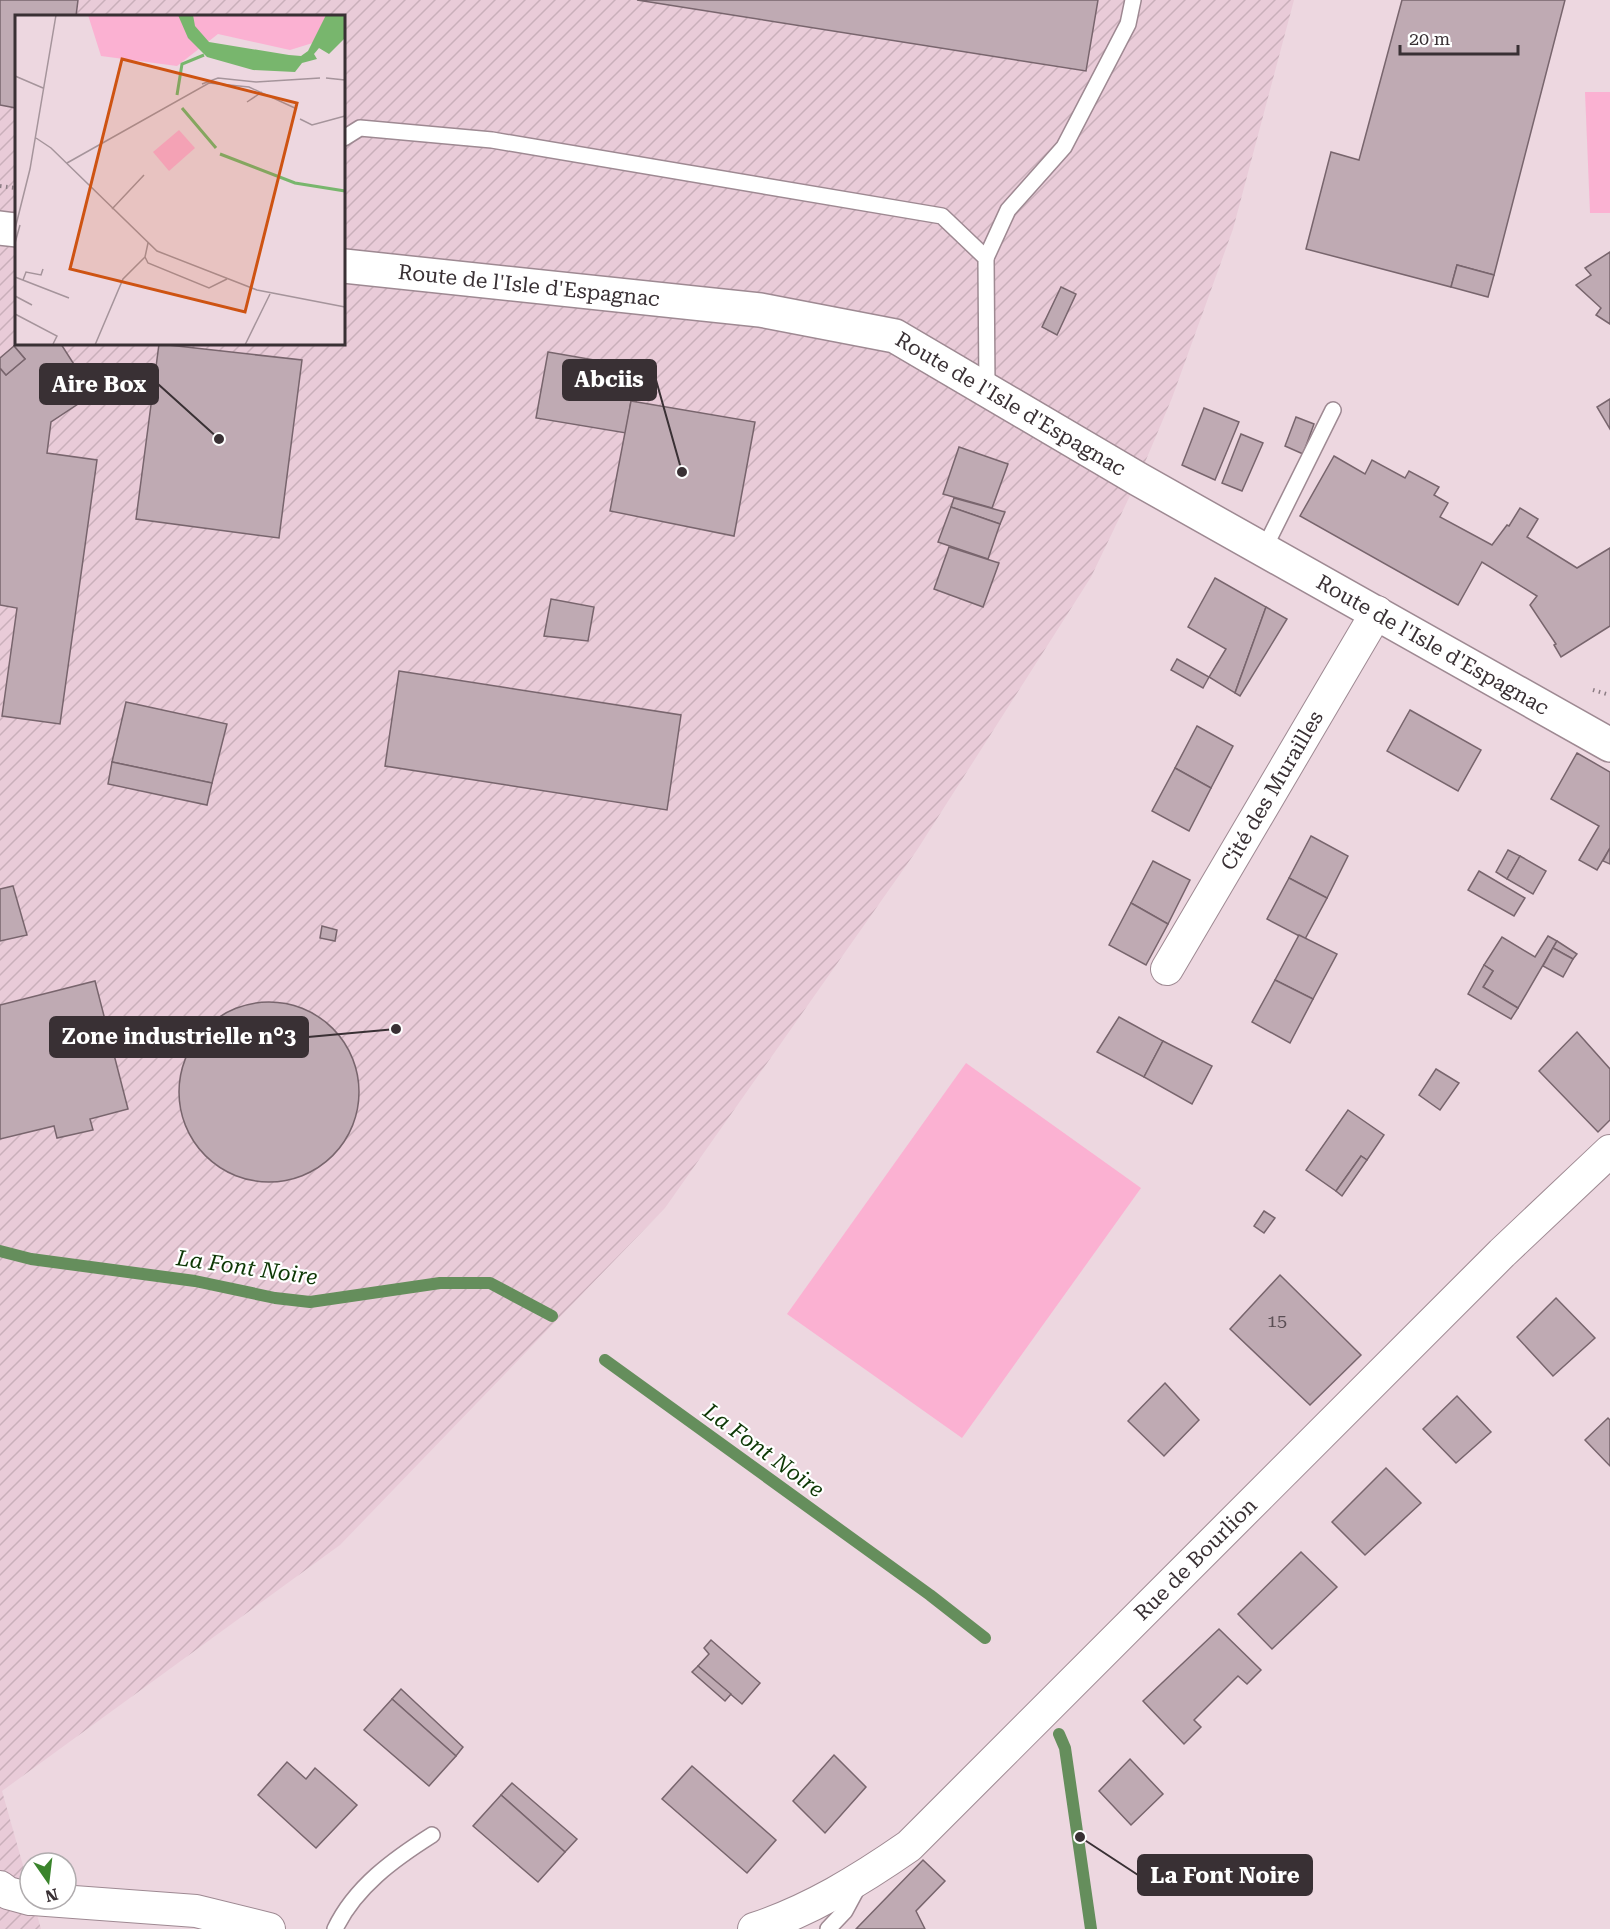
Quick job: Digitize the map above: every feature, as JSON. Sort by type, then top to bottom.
[{"type":"street","points":[[0,228],[15,230]]},
{"type":"street","name":"Route de l'Isle d'Espagnac","points":[[345,266],[760,310],[895,336],[1138,479],[1610,745]]},
{"type":"street","name":"Cité des Murailles","points":[[1167,969],[1377,612]]},
{"type":"street","name":"Rue de Bourlion","points":[[754,1929],[808,1908],[862,1879],[909,1846],[1502,1252],[1610,1151]]},
{"type":"street","points":[[0,1887],[8,1893],[18,1896]]},
{"type":"street","points":[[78,1902],[196,1911],[269,1929]]},
{"type":"lane","points":[[987,390],[986,258],[1008,210],[1064,147],[1128,24],[1133,0]]},
{"type":"lane","points":[[345,137],[360,128],[492,140],[942,216],[986,258]]},
{"type":"lane","points":[[1264,549],[1333,410]]},
{"type":"lane","points":[[335,1929],[341,1916],[366,1885],[404,1852],[432,1835]]},
{"type":"lane","points":[[828,1929],[845,1911],[862,1879]]},
{"type":"path","points":[[0,186],[15,188]]},
{"type":"shaded area","points":[[0,0],[1294,0],[1233,229],[1172,398],[1138,479],[1091,577],[917,850],[665,1208],[340,1545],[2,1791],[19,1851],[18,1911],[36,1911],[41,1929],[0,1929]]},
{"type":"shaded area","points":[[1585,92],[1610,92],[1610,213],[1590,213]]},
{"type":"shaded area","points":[[966,1063],[1141,1188],[962,1438],[787,1314]]},
{"type":"building","points":[[0,0],[78,0],[76,15],[15,15],[15,108],[0,105]]},
{"type":"building","points":[[637,0],[1098,0],[1086,71]]},
{"type":"building","points":[[1402,0],[1565,0],[1494,275],[1457,265],[1451,287],[1306,249],[1331,152],[1359,160]]},
{"type":"building","points":[[1610,252],[1610,324],[1596,315],[1601,308],[1576,285],[1591,275],[1585,268]]},
{"type":"building","points":[[1457,265],[1494,275],[1488,297],[1451,287]]},
{"type":"building","points":[[1061,287],[1076,294],[1057,335],[1042,327]]},
{"type":"building","points":[[62,345],[84,380],[81,402],[51,422],[47,453],[97,460],[60,724],[2,716],[17,608],[0,605],[0,368],[6,375],[25,359],[14,346]]},
{"type":"building","points":[[159,345],[302,360],[279,538],[136,519]]},
{"type":"building","points":[[14,346],[25,359],[6,375],[0,368],[0,358]]},
{"type":"building","points":[[548,352],[641,368],[636,403],[631,401],[626,433],[536,418]]},
{"type":"building","points":[[1610,399],[1610,429],[1597,407]]},
{"type":"building","points":[[631,401],[755,422],[734,536],[610,511]]},
{"type":"building","points":[[1204,408],[1239,422],[1215,480],[1182,465]]},
{"type":"building","points":[[1296,417],[1314,424],[1303,454],[1285,446]]},
{"type":"building","points":[[1241,434],[1263,443],[1242,491],[1222,483]]},
{"type":"building","points":[[959,447],[1008,464],[992,508],[943,494]]},
{"type":"building","points":[[1334,456],[1365,474],[1372,460],[1405,478],[1409,471],[1439,487],[1434,495],[1448,503],[1440,517],[1492,545],[1507,525],[1509,526],[1520,508],[1538,519],[1527,537],[1577,568],[1610,548],[1610,626],[1561,657],[1554,645],[1556,644],[1530,605],[1537,596],[1482,562],[1458,605],[1300,516]]},
{"type":"building","points":[[954,498],[1005,512],[1000,524],[951,507]]},
{"type":"building","points":[[951,507],[1000,524],[988,559],[938,542]]},
{"type":"building","points":[[949,547],[999,563],[983,607],[934,589]]},
{"type":"building","points":[[1215,578],[1266,607],[1235,693],[1209,677],[1226,649],[1188,627]]},
{"type":"building","points":[[551,599],[594,607],[588,641],[544,636]]},
{"type":"building","points":[[1266,607],[1287,619],[1240,696],[1235,693]]},
{"type":"building","points":[[1177,659],[1209,677],[1203,688],[1171,670]]},
{"type":"building","points":[[399,671],[681,715],[667,810],[385,766]]},
{"type":"building","points":[[126,702],[227,724],[212,783],[112,762]]},
{"type":"building","points":[[1410,710],[1481,750],[1458,791],[1387,751]]},
{"type":"building","points":[[1197,726],[1233,746],[1211,788],[1175,768]]},
{"type":"building","points":[[1577,753],[1610,772],[1610,848],[1597,870],[1579,860],[1599,826],[1551,799]]},
{"type":"building","points":[[112,762],[212,783],[207,805],[108,784]]},
{"type":"building","points":[[1175,768],[1211,788],[1189,831],[1152,811]]},
{"type":"building","points":[[1311,836],[1348,856],[1327,898],[1289,878]]},
{"type":"building","points":[[1610,848],[1610,864],[1603,861]]},
{"type":"building","points":[[1508,850],[1520,856],[1507,879],[1496,872]]},
{"type":"building","points":[[1520,856],[1546,871],[1533,894],[1507,879]]},
{"type":"building","points":[[1153,861],[1190,880],[1168,924],[1131,903]]},
{"type":"building","points":[[1479,871],[1525,898],[1514,916],[1468,890]]},
{"type":"building","points":[[1289,878],[1327,898],[1305,939],[1267,919]]},
{"type":"building","points":[[13,886],[27,935],[0,941],[0,889]]},
{"type":"building","points":[[1131,903],[1168,924],[1146,965],[1109,945]]},
{"type":"building","points":[[322,926],[337,930],[335,941],[320,938]]},
{"type":"building","points":[[1299,935],[1337,954],[1313,999],[1275,980]]},
{"type":"building","points":[[1548,936],[1557,941],[1518,1008],[1483,987],[1493,971],[1484,965],[1502,937],[1535,957]]},
{"type":"building","points":[[1557,941],[1577,954],[1573,959],[1553,948]]},
{"type":"building","points":[[1553,948],[1573,959],[1563,977],[1543,966]]},
{"type":"building","points":[[1484,965],[1493,971],[1483,987],[1518,1008],[1511,1019],[1468,994]]},
{"type":"building","points":[[1275,980],[1313,999],[1290,1043],[1252,1022]]},
{"type":"building","points":[[95,981],[128,1109],[90,1119],[93,1130],[57,1138],[54,1126],[0,1139],[0,1005]]},
{"type":"building","points":[[269,1002],[303,1009],[319,1017],[333,1028],[344,1042],[352,1058],[359,1092],[352,1126],[344,1142],[333,1156],[319,1167],[303,1175],[269,1182],[235,1175],[219,1167],[205,1156],[194,1142],[186,1126],[179,1092],[186,1058],[194,1042],[205,1028],[219,1017],[235,1009]]},
{"type":"building","points":[[1119,1017],[1163,1041],[1144,1077],[1097,1052]]},
{"type":"building","points":[[1577,1032],[1610,1069],[1610,1120],[1598,1132],[1539,1071]]},
{"type":"building","points":[[1163,1041],[1212,1066],[1192,1104],[1144,1077]]},
{"type":"building","points":[[1436,1069],[1459,1083],[1440,1110],[1419,1095]]},
{"type":"building","points":[[1348,1110],[1384,1135],[1367,1160],[1361,1156],[1336,1191],[1306,1170]]},
{"type":"building","points":[[1361,1156],[1367,1160],[1342,1196],[1336,1191]]},
{"type":"building","points":[[1264,1211],[1275,1218],[1264,1233],[1254,1226]]},
{"type":"building","points":[[1280,1275],[1361,1355],[1310,1405],[1230,1329]]},
{"type":"building","points":[[1556,1298],[1595,1338],[1553,1376],[1517,1337]]},
{"type":"building","points":[[1165,1383],[1199,1420],[1164,1456],[1128,1421]]},
{"type":"building","points":[[1457,1396],[1491,1432],[1456,1463],[1423,1429]]},
{"type":"building","points":[[1608,1418],[1610,1420],[1610,1466],[1585,1440]]},
{"type":"building","points":[[1386,1468],[1421,1503],[1365,1555],[1332,1522]]},
{"type":"building","points":[[1301,1552],[1337,1587],[1272,1649],[1238,1614]]},
{"type":"building","points":[[1219,1629],[1261,1670],[1247,1684],[1238,1676],[1194,1720],[1201,1727],[1184,1744],[1143,1701]]},
{"type":"building","points":[[711,1640],[760,1683],[742,1704],[698,1666],[709,1654],[704,1648]]},
{"type":"building","points":[[698,1666],[731,1694],[725,1701],[692,1672]]},
{"type":"building","points":[[401,1689],[463,1747],[456,1756],[392,1699]]},
{"type":"building","points":[[392,1699],[456,1756],[429,1786],[364,1730]]},
{"type":"building","points":[[834,1755],[866,1787],[825,1833],[793,1801]]},
{"type":"building","points":[[1130,1759],[1163,1794],[1131,1825],[1099,1791]]},
{"type":"building","points":[[287,1762],[306,1779],[315,1768],[357,1805],[316,1848],[258,1795]]},
{"type":"building","points":[[692,1766],[776,1840],[747,1873],[662,1799]]},
{"type":"building","points":[[512,1783],[577,1839],[565,1852],[501,1795]]},
{"type":"building","points":[[501,1795],[565,1852],[538,1882],[473,1826]]},
{"type":"building","points":[[923,1860],[945,1881],[916,1911],[925,1929],[856,1929]]},
{"type":"waterway","name":"La Font Noire","points":[[0,1251],[31,1259],[195,1281],[275,1298],[310,1302],[440,1283],[490,1283],[552,1316]]},
{"type":"waterway","name":"La Font Noire","points":[[605,1360],[930,1595],[985,1638]]},
{"type":"waterway","name":"La Font Noire","points":[[1059,1734],[1065,1748],[1091,1929]]},
{"type":"place","name":"Aire Box","points":[[219,439]]},
{"type":"place","name":"Abciis","points":[[682,472]]},
{"type":"place","name":"Zone industrielle n°3","points":[[396,1029]]},
{"type":"place","name":"La Font Noire","points":[[1080,1837]]}]
